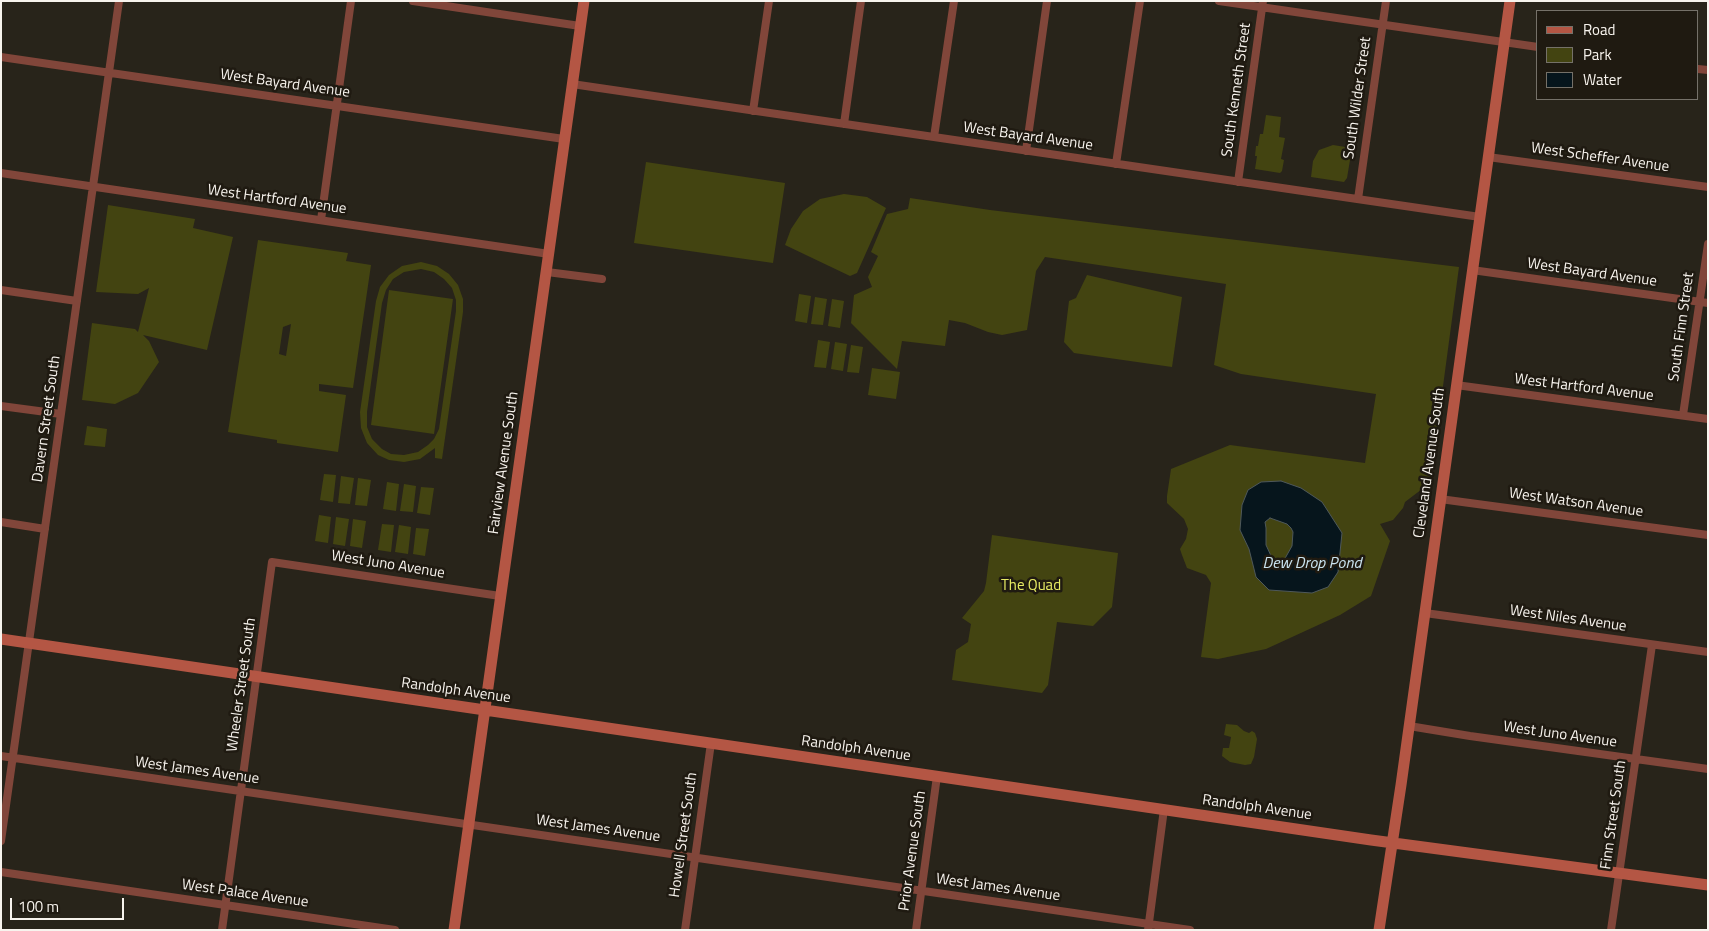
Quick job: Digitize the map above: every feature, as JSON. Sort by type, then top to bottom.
[{"type":"street","name":"Davern Street South","points":[[1,841],[119,1]]},
{"type":"street","points":[[321,220],[351,1]]},
{"type":"street","points":[[413,1],[580,26]]},
{"type":"street","name":"Fairview Avenue South","points":[[454,930],[584,1]]},
{"type":"street","points":[[753,111],[769,1]]},
{"type":"street","points":[[844,124],[861,1]]},
{"type":"street","points":[[934,137],[954,1]]},
{"type":"street","points":[[1026,151],[1047,1]]},
{"type":"street","points":[[1116,164],[1140,1]]},
{"type":"street","points":[[1219,1],[1263,4],[1382,25],[1536,47]]},
{"type":"street","name":"South Wilder Street","points":[[1358,199],[1386,1]]},
{"type":"street","name":"Cleveland Avenue South","points":[[1379,930],[1510,1]]},
{"type":"street","name":"South Kenneth Street","points":[[1238,182],[1263,4]]},
{"type":"street","name":"West Bayard Avenue","points":[[1,57],[564,139]]},
{"type":"street","name":"West Bayard Avenue","points":[[572,84],[1480,217]]},
{"type":"street","name":"West Scheffer Avenue","points":[[1488,157],[1708,187]]},
{"type":"street","name":"West Hartford Avenue","points":[[1,173],[548,254]]},
{"type":"street","name":"South Finn Street","points":[[1683,415],[1704,302],[1708,244]]},
{"type":"street","name":"West Bayard Avenue","points":[[1472,270],[1704,302]]},
{"type":"street","points":[[546,272],[602,279]]},
{"type":"street","points":[[1,290],[77,301]]},
{"type":"street","name":"West Hartford Avenue","points":[[1456,386],[1708,418]]},
{"type":"street","points":[[1,406],[61,414]]},
{"type":"street","name":"West Watson Avenue","points":[[1440,499],[1708,535]]},
{"type":"street","points":[[1,522],[45,529]]},
{"type":"street","name":"West Juno Avenue","points":[[272,562],[500,596]]},
{"type":"street","name":"Wheeler Street South","points":[[222,930],[272,562]]},
{"type":"street","name":"West Niles Avenue","points":[[1425,613],[1708,652]]},
{"type":"street","name":"Randolph Avenue","points":[[1,639],[1164,810],[1708,885]]},
{"type":"street","name":"Finn Street South","points":[[1611,930],[1652,645]]},
{"type":"street","name":"West Juno Avenue","points":[[1409,726],[1708,768]]},
{"type":"street","name":"Howell Street South","points":[[685,930],[711,744]]},
{"type":"street","name":"West James Avenue","points":[[1,756],[921,890],[1148,927],[1190,930]]},
{"type":"street","name":"Prior Avenue South","points":[[916,930],[937,776]]},
{"type":"street","points":[[1148,927],[1164,810]]},
{"type":"street","name":"West Palace Avenue","points":[[1,872],[395,930]]},
{"type":"green space","points":[[1266,115],[1281,117],[1279,137],[1285,138],[1281,159],[1284,160],[1280,173],[1255,169],[1256,146],[1258,146],[1260,134],[1263,134]]},
{"type":"green space","points":[[1333,145],[1352,148],[1347,178],[1344,182],[1311,177],[1313,161],[1319,150]]},
{"type":"green space","points":[[646,162],[785,183],[773,263],[634,243]]},
{"type":"green space","points":[[844,194],[867,197],[886,208],[857,273],[850,276],[785,245],[791,229],[803,211],[820,199]]},
{"type":"green space","points":[[910,198],[990,210],[1459,267],[1430,483],[1405,502],[1403,508],[1393,520],[1380,524],[1390,541],[1371,596],[1340,615],[1266,649],[1218,659],[1201,657],[1211,583],[1206,575],[1187,568],[1182,555],[1180,549],[1186,539],[1188,529],[1184,519],[1167,503],[1171,469],[1230,445],[1365,463],[1376,394],[1241,374],[1214,365],[1226,284],[1045,257],[1036,271],[1027,330],[1002,335],[949,320],[945,346],[902,341],[897,369],[851,323],[854,295],[872,287],[868,277],[878,256],[871,252],[887,214],[908,209]]},
{"type":"green space","points":[[108,205],[195,219],[193,228],[233,237],[207,350],[143,335],[149,341],[159,362],[138,393],[115,404],[82,400],[92,323],[135,329],[138,332],[149,288],[138,294],[96,292]]},
{"type":"green space","points":[[258,240],[348,253],[346,261],[371,265],[353,388],[319,384],[319,391],[346,395],[338,452],[277,443],[277,440],[228,432]],"holes":[[[291,324],[286,356],[279,354],[283,327]]]},
{"type":"green space","points":[[421,262],[437,266],[449,274],[458,285],[463,299],[463,312],[442,459],[435,458],[435,448],[420,459],[404,462],[389,460],[378,455],[367,443],[361,428],[360,412],[376,301],[380,287],[389,275],[402,266]],"holes":[[[421,269],[434,272],[452,288],[456,300],[439,429],[434,439],[418,452],[404,455],[391,454],[382,449],[372,439],[367,427],[367,412],[382,303],[386,290],[393,279],[404,272]]]},
{"type":"green space","points":[[1087,275],[1182,297],[1172,367],[1074,353],[1064,342],[1069,301],[1076,298]]},
{"type":"green space","points":[[389,290],[453,299],[434,434],[371,425]]},
{"type":"green space","points":[[799,294],[811,296],[807,323],[795,321]]},
{"type":"green space","points":[[815,297],[827,299],[823,325],[811,324]]},
{"type":"green space","points":[[832,299],[844,301],[840,328],[828,326]]},
{"type":"green space","points":[[818,340],[830,342],[826,368],[814,367]]},
{"type":"green space","points":[[835,342],[847,344],[843,371],[831,369]]},
{"type":"green space","points":[[851,345],[863,347],[859,373],[847,372]]},
{"type":"green space","points":[[872,368],[900,372],[896,399],[868,395]]},
{"type":"green space","points":[[87,426],[107,429],[105,447],[84,445]]},
{"type":"green space","points":[[324,474],[336,475],[333,502],[320,500]]},
{"type":"green space","points":[[341,476],[354,478],[350,504],[338,503]]},
{"type":"green space","points":[[358,478],[371,480],[367,506],[355,505]]},
{"type":"green space","points":[[387,482],[399,484],[396,511],[383,509]]},
{"type":"green space","points":[[404,484],[416,486],[413,512],[400,511]]},
{"type":"green space","points":[[421,487],[434,488],[430,515],[417,513]]},
{"type":"green space","points":[[319,515],[331,517],[328,543],[315,541]]},
{"type":"green space","points":[[336,517],[349,519],[345,546],[333,544]]},
{"type":"green space","points":[[353,519],[366,521],[362,548],[350,546]]},
{"type":"green space","points":[[382,524],[394,525],[391,552],[378,550]]},
{"type":"green space","points":[[399,525],[411,527],[408,554],[395,552]]},
{"type":"green space","points":[[416,528],[429,529],[425,556],[413,554]]},
{"type":"green space","name":"The Quad","points":[[992,535],[1118,553],[1112,607],[1093,626],[1057,622],[1048,685],[1042,693],[952,680],[956,650],[968,642],[971,624],[962,618],[984,591]]},
{"type":"green space","points":[[1226,724],[1237,725],[1244,731],[1255,733],[1257,739],[1251,764],[1245,765],[1230,762],[1222,756],[1223,748],[1229,748],[1231,737],[1224,735]]},
{"type":"water","name":"Dew Drop Pond","points":[[1281,481],[1301,488],[1322,502],[1342,533],[1338,572],[1328,587],[1312,593],[1269,590],[1256,577],[1249,549],[1240,530],[1242,505],[1248,490],[1261,482]],"holes":[[[1270,518],[1287,524],[1293,532],[1292,546],[1283,562],[1276,562],[1266,545],[1265,522]]]}]
